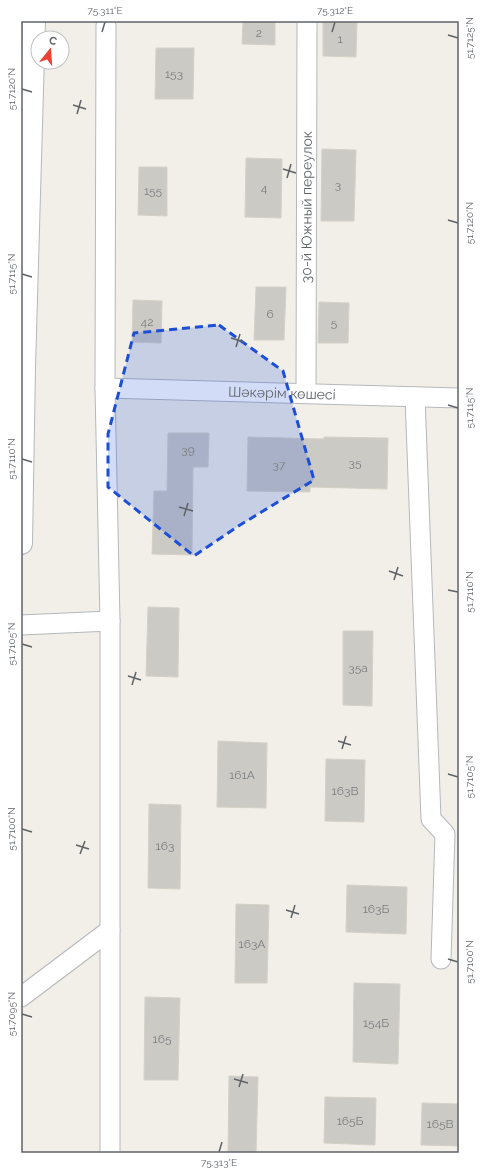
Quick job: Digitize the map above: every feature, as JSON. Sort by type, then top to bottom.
[{"type":"street","points":[[21,543],[24,374],[34,21]]},
{"type":"street","name":"30-й Южный переулок","points":[[306,393],[307,21]]},
{"type":"street","points":[[106,25],[105,388],[110,621],[110,1153]]},
{"type":"street","name":"Шәкәрім көшесі","points":[[105,388],[459,398]]},
{"type":"street","points":[[415,397],[431,819],[445,834],[441,959]]},
{"type":"street","points":[[21,625],[110,621]]},
{"type":"street","points":[[21,997],[110,930]]},
{"type":"highlighted area","points":[[219,325],[283,371],[314,480],[240,525],[194,556],[108,487],[108,434],[134,333]]},
{"type":"building","points":[[243,21],[275,21],[275,45],[242,44]]},
{"type":"building","points":[[323,21],[357,21],[356,57],[323,56]]},
{"type":"building","points":[[156,48],[194,48],[193,99],[155,99]]},
{"type":"building","points":[[322,149],[356,150],[354,221],[321,221]]},
{"type":"building","points":[[246,158],[282,159],[281,218],[245,217]]},
{"type":"building","points":[[139,167],[167,167],[167,216],[138,215]]},
{"type":"building","points":[[256,287],[286,287],[284,340],[254,340]]},
{"type":"building","points":[[133,300],[162,301],[161,343],[132,342]]},
{"type":"building","points":[[319,302],[349,303],[348,343],[318,343]]},
{"type":"building","points":[[168,433],[209,433],[208,467],[193,467],[192,555],[152,554],[154,491],[167,491]]},
{"type":"building","points":[[248,437],[324,439],[324,437],[388,438],[387,489],[310,487],[310,492],[247,491]]},
{"type":"building","points":[[148,607],[179,608],[178,677],[146,676]]},
{"type":"building","points":[[343,631],[373,631],[372,706],[343,705]]},
{"type":"building","points":[[218,741],[267,743],[266,808],[217,807]]},
{"type":"building","points":[[326,759],[365,760],[364,822],[325,821]]},
{"type":"building","points":[[149,804],[181,805],[180,889],[148,888]]},
{"type":"building","points":[[347,885],[407,887],[406,934],[346,932]]},
{"type":"building","points":[[236,904],[269,905],[267,983],[235,983]]},
{"type":"building","points":[[354,983],[400,984],[398,1064],[353,1062]]},
{"type":"building","points":[[145,997],[180,998],[178,1080],[144,1080]]},
{"type":"building","points":[[229,1076],[258,1077],[256,1153],[228,1153]]},
{"type":"building","points":[[325,1097],[376,1098],[375,1145],[324,1143]]},
{"type":"building","points":[[422,1103],[459,1104],[459,1146],[421,1145]]}]
